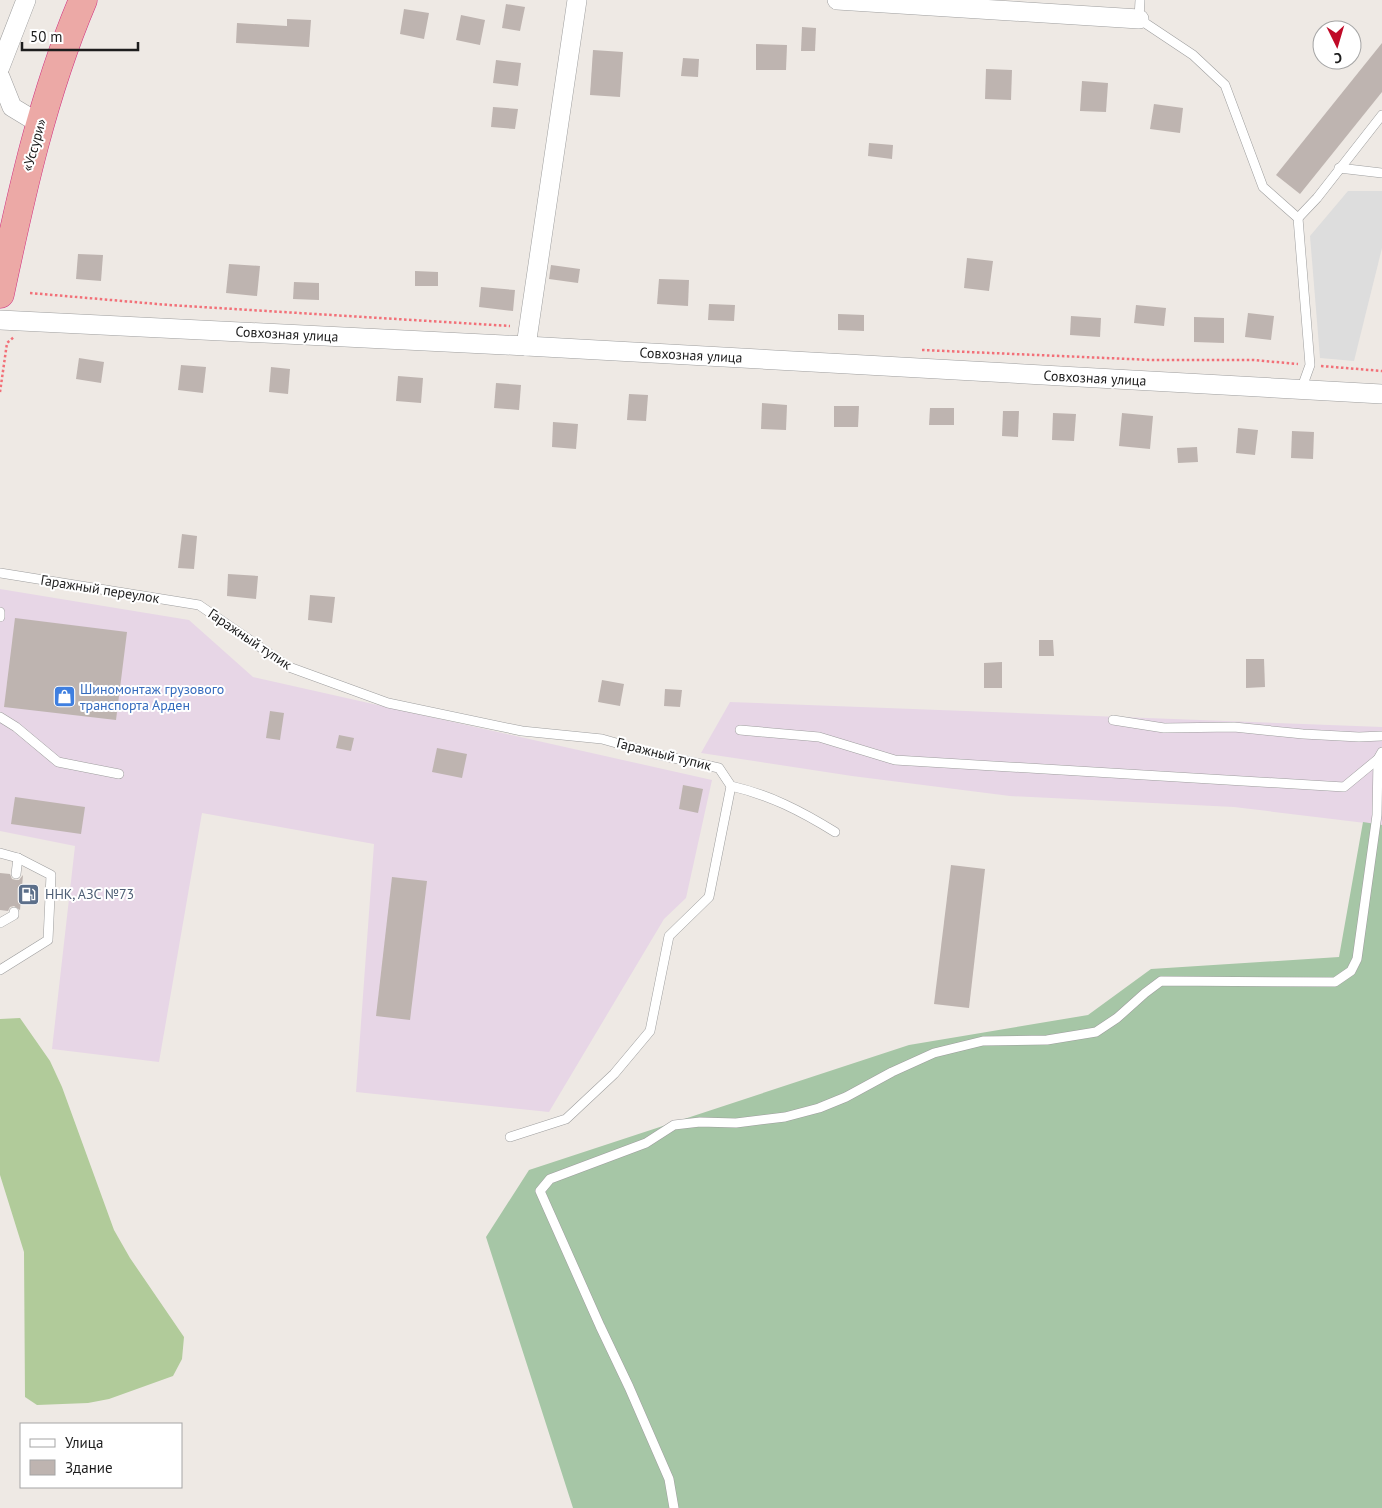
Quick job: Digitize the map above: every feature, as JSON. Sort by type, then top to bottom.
[{"type":"highway","name":"«Уссури»","points":[[0,294],[16,216],[40,124],[70,30],[82,0]]},
{"type":"street","points":[[526,346],[577,0]]},
{"type":"street","points":[[837,0],[1139,19]]},
{"type":"street","points":[[0,67],[24,1]]},
{"type":"street","points":[[0,77],[12,107],[40,124]]},
{"type":"street","name":"Совхозная улица","points":[[0,320],[526,346],[1382,394]]},
{"type":"lane","points":[[1140,0],[1139,19],[1193,55],[1224,84],[1264,187],[1298,218],[1310,365],[1300,390]]},
{"type":"lane","points":[[1298,218],[1317,198],[1382,115]]},
{"type":"lane","points":[[1339,168],[1382,173]]},
{"type":"lane","name":"Гаражный переулок","points":[[0,573],[200,605]]},
{"type":"lane","name":"Гаражный тупик","points":[[200,605],[289,667],[388,703],[522,731],[602,738],[655,754],[719,768],[731,786]]},
{"type":"lane","points":[[0,612],[0,617]]},
{"type":"lane","points":[[0,717],[16,727],[58,762],[119,774]]},
{"type":"lane","points":[[1113,720],[1164,728],[1234,726],[1304,734],[1359,737],[1382,736]]},
{"type":"lane","points":[[740,730],[819,736],[895,760],[1344,787],[1380,756]]},
{"type":"lane","points":[[674,1508],[669,1479],[662,1462],[540,1191],[550,1179],[646,1143],[674,1125],[700,1122],[736,1123],[786,1117],[819,1108],[846,1097],[892,1072],[934,1053],[983,1041],[1046,1040],[1096,1032],[1117,1018],[1161,981],[1335,982],[1351,971],[1357,959],[1377,815],[1380,756]]},
{"type":"lane","points":[[510,1137],[566,1119],[614,1074],[650,1031],[669,936],[709,898],[731,786],[756,791],[800,810],[835,832]]},
{"type":"lane","points":[[0,853],[18,858],[51,875],[48,940],[0,970]]},
{"type":"lane","points":[[16,874],[18,858]]},
{"type":"lane","points":[[0,923],[14,915],[14,912]]},
{"type":"path","points":[[30,293],[169,305],[510,326]]},
{"type":"path","points":[[0,392],[7,343],[15,336],[25,322]]},
{"type":"path","points":[[916,349],[1152,360],[1253,360],[1382,371]]},
{"type":"shaded area","points":[[1348,191],[1382,191],[1382,248],[1354,361],[1320,358],[1310,236]]},
{"type":"shaded area","points":[[0,589],[189,620],[253,677],[712,780],[686,898],[664,919],[549,1112],[356,1092],[374,844],[202,813],[159,1062],[52,1049],[75,846],[0,831]]},
{"type":"shaded area","points":[[730,702],[1382,727],[1382,825],[1234,807],[1010,796],[852,776],[701,753]]},
{"type":"green space","points":[[1363,822],[1382,825],[1382,1508],[573,1508],[486,1237],[529,1170],[909,1045],[1088,1015],[1151,969],[1339,957]]},
{"type":"green space","points":[[20,1018],[50,1061],[62,1087],[114,1230],[130,1258],[184,1337],[182,1359],[173,1376],[109,1399],[88,1403],[37,1405],[25,1397],[24,1252],[0,1175],[0,1019]]},
{"type":"building","points":[[506,4],[525,7],[520,31],[502,28]]},
{"type":"building","points":[[404,9],[429,13],[424,39],[400,34]]},
{"type":"building","points":[[461,15],[485,20],[480,45],[456,40]]},
{"type":"building","points":[[287,19],[311,20],[309,47],[236,43],[237,23],[287,26]]},
{"type":"building","points":[[802,27],[816,28],[815,51],[801,51]]},
{"type":"building","points":[[1382,43],[1382,92],[1300,194],[1276,175]]},
{"type":"building","points":[[756,44],[787,45],[786,70],[756,70]]},
{"type":"building","points":[[593,50],[623,52],[620,97],[590,95]]},
{"type":"building","points":[[683,58],[699,59],[698,77],[681,76]]},
{"type":"building","points":[[496,60],[521,63],[518,86],[493,83]]},
{"type":"building","points":[[986,69],[1012,70],[1011,100],[985,99]]},
{"type":"building","points":[[1082,81],[1108,83],[1106,112],[1080,111]]},
{"type":"building","points":[[1154,104],[1183,108],[1180,133],[1150,129]]},
{"type":"building","points":[[493,107],[518,109],[515,129],[491,127]]},
{"type":"building","points":[[869,143],[893,145],[892,159],[868,156]]},
{"type":"building","points":[[78,254],[103,255],[101,281],[76,279]]},
{"type":"building","points":[[967,258],[993,261],[989,291],[964,288]]},
{"type":"building","points":[[229,264],[260,266],[257,296],[226,293]]},
{"type":"building","points":[[551,265],[580,269],[578,283],[549,279]]},
{"type":"building","points":[[415,271],[438,272],[438,286],[415,286]]},
{"type":"building","points":[[659,279],[689,280],[688,306],[657,304]]},
{"type":"building","points":[[294,282],[319,283],[319,300],[293,299]]},
{"type":"building","points":[[481,287],[515,290],[513,311],[479,307]]},
{"type":"building","points":[[709,304],[735,305],[734,321],[708,320]]},
{"type":"building","points":[[1136,305],[1166,308],[1164,326],[1134,323]]},
{"type":"building","points":[[1248,313],[1274,316],[1271,340],[1245,337]]},
{"type":"building","points":[[838,314],[864,315],[864,331],[838,330]]},
{"type":"building","points":[[1071,316],[1101,318],[1100,337],[1070,335]]},
{"type":"building","points":[[1194,317],[1224,318],[1224,343],[1194,342]]},
{"type":"building","points":[[79,358],[104,362],[101,383],[76,379]]},
{"type":"building","points":[[181,365],[206,367],[203,393],[178,390]]},
{"type":"building","points":[[271,367],[290,369],[288,394],[269,392]]},
{"type":"building","points":[[398,376],[423,378],[421,403],[396,401]]},
{"type":"building","points":[[496,383],[521,385],[519,410],[494,408]]},
{"type":"building","points":[[629,394],[648,395],[646,421],[627,420]]},
{"type":"building","points":[[762,403],[787,405],[786,430],[761,429]]},
{"type":"building","points":[[834,406],[859,406],[858,427],[834,427]]},
{"type":"building","points":[[930,408],[954,408],[954,425],[929,425]]},
{"type":"building","points":[[1003,411],[1019,411],[1018,437],[1002,436]]},
{"type":"building","points":[[1053,413],[1076,414],[1074,441],[1052,440]]},
{"type":"building","points":[[1122,413],[1153,416],[1150,449],[1119,446]]},
{"type":"building","points":[[553,422],[578,424],[576,449],[552,447]]},
{"type":"building","points":[[1238,428],[1258,430],[1255,455],[1236,453]]},
{"type":"building","points":[[1292,431],[1314,432],[1313,459],[1291,458]]},
{"type":"building","points":[[1197,447],[1198,462],[1178,463],[1177,448]]},
{"type":"building","points":[[182,534],[197,536],[194,569],[178,568]]},
{"type":"building","points":[[228,574],[258,576],[256,599],[227,596]]},
{"type":"building","points":[[310,595],[335,597],[332,623],[308,620]]},
{"type":"building","points":[[15,618],[127,632],[116,720],[4,707]]},
{"type":"building","points":[[1039,640],[1053,640],[1054,656],[1039,656]]},
{"type":"building","points":[[1246,659],[1264,659],[1265,687],[1246,688]]},
{"type":"building","points":[[1002,662],[1002,688],[984,688],[984,663]]},
{"type":"building","points":[[602,680],[624,684],[620,706],[598,702]]},
{"type":"building","points":[[665,689],[682,690],[680,707],[664,706]]},
{"type":"building","points":[[270,711],[284,713],[280,740],[266,738]]},
{"type":"building","points":[[339,735],[354,738],[351,751],[336,748]]},
{"type":"building","points":[[437,748],[467,754],[462,778],[432,772]]},
{"type":"building","points":[[683,785],[703,789],[698,813],[679,809]]},
{"type":"building","points":[[15,797],[85,807],[81,834],[11,824]]},
{"type":"building","points":[[951,865],[985,869],[969,1008],[934,1004]]},
{"type":"building","points":[[0,873],[10,874],[12,879],[16,880],[19,880],[23,875],[20,910],[14,906],[10,907],[8,911],[0,910]]},
{"type":"building","points":[[392,877],[427,881],[410,1020],[376,1016]]},
{"type":"place","name":"Шиномонтаж грузового транспорта Арден","points":[[64,697]]},
{"type":"place","name":"ННК, АЗС №73","points":[[29,894]]}]
